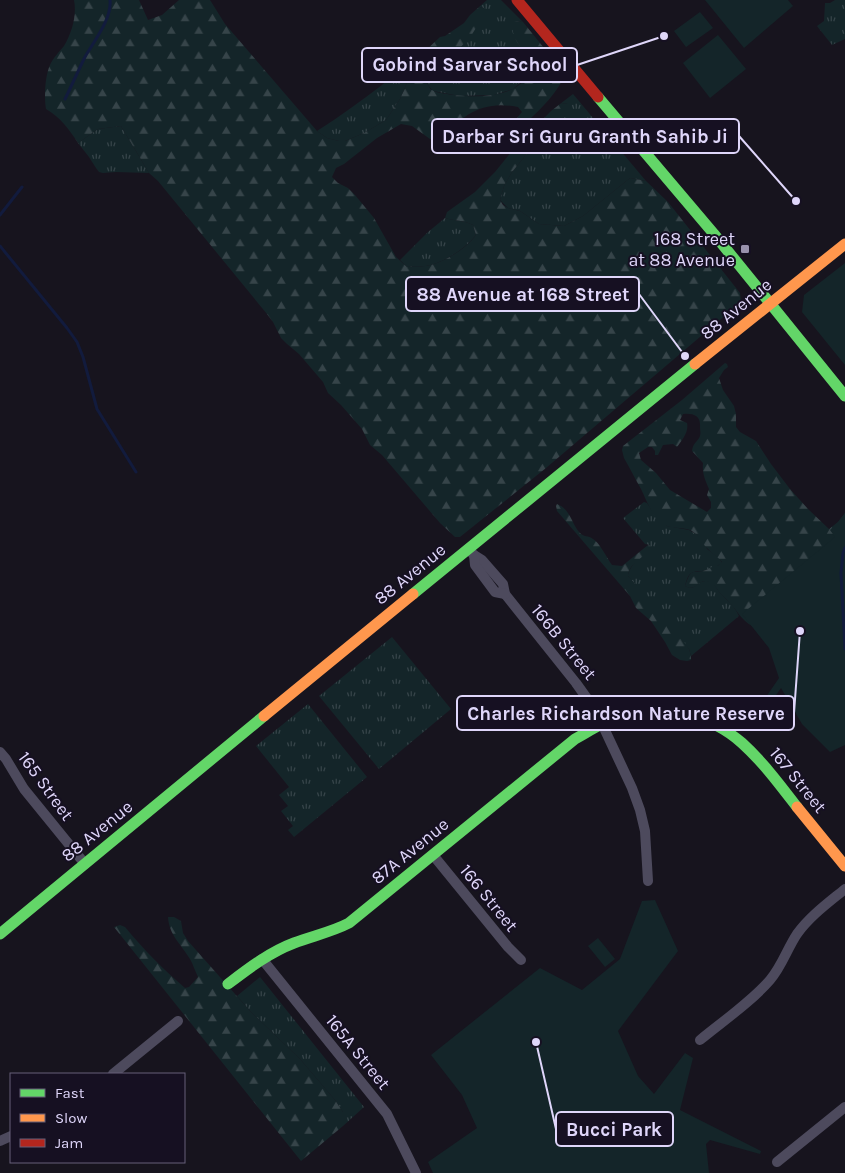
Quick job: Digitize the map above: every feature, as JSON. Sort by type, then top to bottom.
[{"type":"main road","points":[[517,0],[714,234],[845,396]]},
{"type":"main road","name":"88 Avenue","points":[[0,934],[85,864],[475,555],[770,303],[845,244]]},
{"type":"main road","name":"167 Street","points":[[602,723],[634,712],[652,710],[698,717],[722,728],[754,754],[845,866]]},
{"type":"main road","name":"87A Avenue","points":[[228,984],[277,950],[333,932],[349,924],[575,739],[602,723]]},
{"type":"street","name":"166B Street","points":[[475,555],[503,584],[505,594],[576,683],[602,723],[640,810],[645,831],[648,881]]},
{"type":"street","name":"165 Street","points":[[0,752],[24,790],[85,864]]},
{"type":"street","name":"166 Street","points":[[434,855],[508,947],[521,960]]},
{"type":"street","points":[[700,1040],[768,983],[804,925],[845,890]]},
{"type":"street","name":"165A Street","points":[[262,959],[387,1114],[416,1173]]},
{"type":"street","points":[[114,1073],[178,1021]]},
{"type":"street","points":[[777,1162],[845,1107]]},
{"type":"green space","points":[[74,0],[139,0],[148,20],[162,15],[179,0],[210,0],[225,24],[317,131],[327,138],[339,141],[345,141],[364,133],[386,120],[400,99],[423,53],[440,37],[445,36],[464,23],[479,7],[484,8],[485,13],[471,36],[458,50],[447,56],[427,84],[435,92],[469,96],[494,95],[517,87],[525,79],[529,65],[524,51],[517,42],[511,23],[523,22],[565,74],[552,96],[522,127],[518,123],[517,118],[522,112],[518,107],[505,105],[474,111],[465,116],[440,139],[430,139],[412,126],[401,124],[377,138],[336,168],[332,177],[355,195],[374,218],[396,257],[407,267],[431,265],[456,253],[476,235],[473,225],[445,218],[447,212],[475,192],[551,111],[560,104],[568,103],[568,110],[564,117],[545,132],[512,172],[504,186],[500,200],[503,205],[520,211],[539,224],[564,226],[583,216],[630,178],[646,181],[668,202],[740,293],[741,302],[546,468],[460,537],[455,537],[440,523],[382,455],[370,445],[362,429],[328,393],[323,382],[299,354],[281,338],[267,314],[158,181],[149,173],[121,126],[98,129],[78,143],[64,124],[46,109],[45,87],[48,70],[69,35],[74,18]]},
{"type":"green space","points":[[487,0],[501,0],[523,22],[517,21],[518,44],[526,53],[530,67],[526,78],[513,89],[494,95],[460,96],[433,91],[427,84],[431,77],[447,56],[458,50],[484,8],[479,7]]},
{"type":"green space","points":[[705,0],[788,0],[793,6],[744,48]]},
{"type":"green space","points":[[845,0],[845,39],[832,45],[817,26],[824,21],[825,3]]},
{"type":"green space","points":[[700,12],[713,28],[686,47],[674,31]]},
{"type":"green space","points":[[718,35],[746,69],[710,98],[683,63]]},
{"type":"green space","points":[[423,54],[410,76],[400,99],[386,120],[364,133],[345,141],[327,138],[317,131],[382,85],[406,64]]},
{"type":"green space","points":[[573,94],[646,181],[630,178],[583,216],[564,226],[539,224],[520,211],[508,208],[500,200],[504,186],[512,172],[545,132],[564,117],[568,103],[560,104]]},
{"type":"green space","points":[[121,126],[149,173],[99,172],[78,143],[98,129]]},
{"type":"green space","points":[[445,218],[473,225],[476,235],[461,249],[437,263],[428,266],[407,267],[400,260]]},
{"type":"green space","points":[[845,263],[845,365],[802,312],[804,295]]},
{"type":"green space","points":[[725,363],[727,364],[728,367],[719,378],[723,390],[734,406],[736,427],[740,432],[756,441],[790,489],[829,529],[845,513],[845,658],[752,626],[745,621],[709,582],[703,582],[692,588],[685,586],[692,572],[706,570],[722,562],[690,530],[666,526],[659,521],[650,508],[624,458],[622,450],[623,446],[682,400]],"holes":[[[683,414],[696,416],[700,423],[700,436],[692,451],[703,463],[704,476],[709,489],[707,495],[711,502],[711,508],[707,512],[670,490],[656,473],[641,460],[639,453],[648,447],[652,447],[655,455],[658,455],[663,445],[673,444],[677,447],[687,430],[687,423],[680,420]]]},
{"type":"green space","points":[[644,502],[667,526],[689,530],[696,534],[703,541],[707,549],[719,558],[722,563],[690,574],[685,586],[692,588],[704,581],[712,582],[739,616],[691,656],[689,649],[628,576],[633,564],[650,545],[645,544],[623,518]]},
{"type":"green space","points":[[557,504],[568,512],[581,534],[598,543],[612,565],[622,566],[648,545],[651,546],[631,567],[628,576],[676,630],[689,649],[691,660],[680,660],[672,655],[651,621],[636,608],[630,596],[557,511]]},
{"type":"green space","points":[[845,513],[845,745],[830,752],[802,724],[781,688],[752,730],[746,726],[779,678],[769,648],[742,614],[835,537],[830,530]]},
{"type":"green space","points":[[392,637],[451,709],[379,769],[319,696]]},
{"type":"green space","points":[[308,704],[367,777],[294,837],[288,830],[293,826],[281,811],[288,806],[279,795],[289,787],[256,746]]},
{"type":"green space","points":[[655,900],[678,951],[618,1031],[638,1076],[654,1094],[685,1053],[693,1058],[680,1110],[761,1151],[760,1154],[710,1140],[706,1144],[709,1173],[433,1173],[428,1162],[477,1128],[462,1095],[431,1055],[540,968],[582,990],[620,959],[642,901]]},
{"type":"green space","points":[[168,917],[174,917],[181,921],[183,933],[188,941],[251,1012],[300,1059],[343,1112],[343,1126],[301,1161],[114,927],[120,925],[125,927],[169,974],[185,988],[189,987],[198,977],[190,959],[173,934]]},
{"type":"green space","points":[[598,938],[615,959],[605,967],[588,946]]},
{"type":"green space","points":[[260,977],[364,1107],[343,1126],[343,1112],[335,1100],[300,1059],[237,996]]},
{"type":"waterway","points":[[65,99],[85,57],[105,22],[110,7],[110,0]]},
{"type":"waterway","points":[[0,215],[22,187]]},
{"type":"waterway","points":[[0,246],[77,342],[97,409],[136,472]]},
{"type":"waterway","points":[[845,548],[841,573],[845,649]]},
{"type":"traffic: fast","points":[[598,97],[714,234],[845,396]]},
{"type":"traffic: fast","points":[[413,594],[695,364]]},
{"type":"traffic: fast","points":[[228,984],[252,966],[277,951],[349,923],[575,739],[605,722],[623,715],[654,710],[670,711],[686,714],[716,725],[750,750],[797,807]]},
{"type":"traffic: fast","points":[[0,934],[264,716]]},
{"type":"traffic: slow","points":[[695,364],[845,244]]},
{"type":"traffic: slow","points":[[264,716],[413,594]]},
{"type":"traffic: slow","points":[[797,807],[845,866]]},
{"type":"traffic: jam","points":[[517,0],[598,97]]},
{"type":"place","name":"Gobind Sarvar School","points":[[664,36]]},
{"type":"place","name":"Darbar Sri Guru Granth Sahib Ji","points":[[796,201]]},
{"type":"place","name":"168 Street at 88 Avenue","points":[[745,249]]},
{"type":"place","name":"88 Avenue at 168 Street","points":[[685,356]]},
{"type":"place","name":"Charles Richardson Nature Reserve","points":[[800,631]]},
{"type":"place","name":"Bucci Park","points":[[536,1042]]}]
